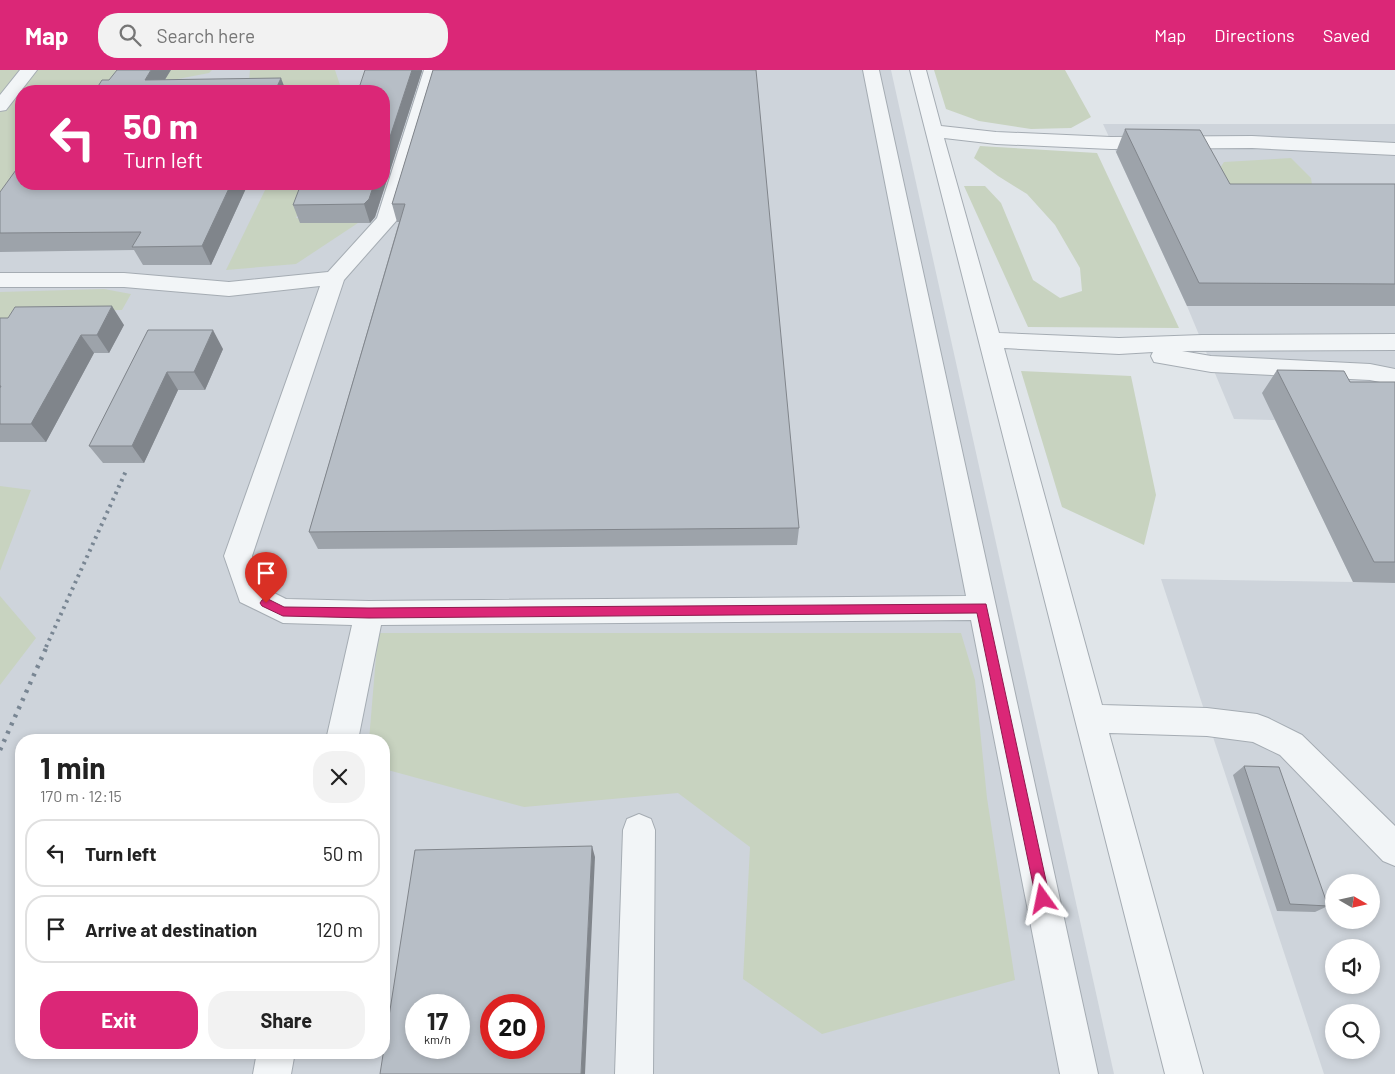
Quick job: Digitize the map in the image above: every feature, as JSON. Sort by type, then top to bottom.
[{"type":"street","points":[[17,85],[29,70]]},
{"type":"street","points":[[432,70],[387,220],[334,278],[238,556],[250,594],[283,612],[982,608]]},
{"type":"street","points":[[871,70],[1079,1074]]},
{"type":"street","points":[[918,70],[1184,1074]]},
{"type":"street","points":[[0,106],[15,87]]},
{"type":"street","points":[[933,131],[996,138],[1112,143],[1252,142],[1395,149]]},
{"type":"street","points":[[0,280],[124,280],[229,289],[334,278]]},
{"type":"street","points":[[990,340],[1120,346],[1202,343],[1395,342]]},
{"type":"street","points":[[1120,346],[1171,358],[1211,364],[1370,372],[1395,377]]},
{"type":"street","points":[[343,734],[369,613]]},
{"type":"street","points":[[1091,719],[1208,722],[1257,728],[1291,744],[1395,849]]},
{"type":"street","points":[[634,1074],[639,830]]},
{"type":"street","points":[[272,1074],[275,1059]]},
{"type":"shaded area","points":[[0,70],[891,70],[1114,1074],[0,1074]]},
{"type":"shaded area","points":[[1103,124],[1395,124],[1395,1074],[1324,1074],[1161,579],[1353,582],[1275,420],[1234,419],[1187,306]]},
{"type":"green space","points":[[0,70],[212,70],[209,73],[146,85],[15,85],[15,175],[0,197]]},
{"type":"green space","points":[[250,70],[335,70],[340,85],[274,85],[249,81]]},
{"type":"green space","points":[[934,70],[1065,70],[1091,117],[1071,128],[1031,129],[979,121],[946,109]]},
{"type":"green space","points":[[980,146],[1097,153],[1179,328],[1028,327],[964,186],[985,186],[1001,203],[1033,280],[1060,298],[1082,291],[1080,268],[1055,225],[1027,194],[974,158]]},
{"type":"green space","points":[[1291,158],[1311,178],[1314,198],[1208,187],[1224,162]]},
{"type":"green space","points":[[265,190],[309,190],[296,218],[361,221],[296,264],[226,270]]},
{"type":"green space","points":[[104,289],[131,294],[122,310],[18,312],[0,331],[0,292]]},
{"type":"green space","points":[[1021,371],[1131,376],[1156,495],[1144,545],[1062,507]]},
{"type":"green space","points":[[0,486],[31,490],[0,571]]},
{"type":"green space","points":[[0,596],[36,638],[0,685]]},
{"type":"green space","points":[[378,633],[961,633],[975,680],[987,798],[1015,980],[822,1034],[743,979],[750,847],[678,793],[524,807],[390,771],[390,734],[370,734]]},
{"type":"building","points":[[117,70],[151,70],[145,80],[281,78],[278,85],[99,85],[102,80],[109,80]]},
{"type":"building","points":[[365,70],[412,70],[390,137],[390,85],[360,85]]},
{"type":"building","points":[[433,70],[756,70],[799,528],[309,532],[405,204],[392,204]]},
{"type":"building","points":[[1125,129],[1200,130],[1230,184],[1395,184],[1395,284],[1199,283]]},
{"type":"building","points":[[15,171],[15,190],[228,190],[202,246],[132,247],[141,232],[0,233],[0,192]]},
{"type":"building","points":[[299,190],[372,190],[369,199],[364,204],[293,205]]},
{"type":"building","points":[[112,306],[97,335],[81,335],[31,424],[0,424],[0,318],[8,318],[15,307]]},
{"type":"building","points":[[148,330],[213,330],[194,372],[167,372],[132,446],[89,446]]},
{"type":"building","points":[[1277,370],[1344,371],[1350,382],[1395,382],[1395,562],[1374,562]]},
{"type":"building","points":[[1244,766],[1279,767],[1325,897],[1325,906],[1290,904]]},
{"type":"building","points":[[592,846],[581,1074],[380,1074],[382,1059],[390,1059],[390,1010],[415,850]]},
{"type":"railway","points":[[46,647],[126,471]]},
{"type":"railway","points":[[0,750],[47,646]]},
{"type":"route","points":[[266,603],[283,612],[369,613],[982,608],[1043,899]]}]
